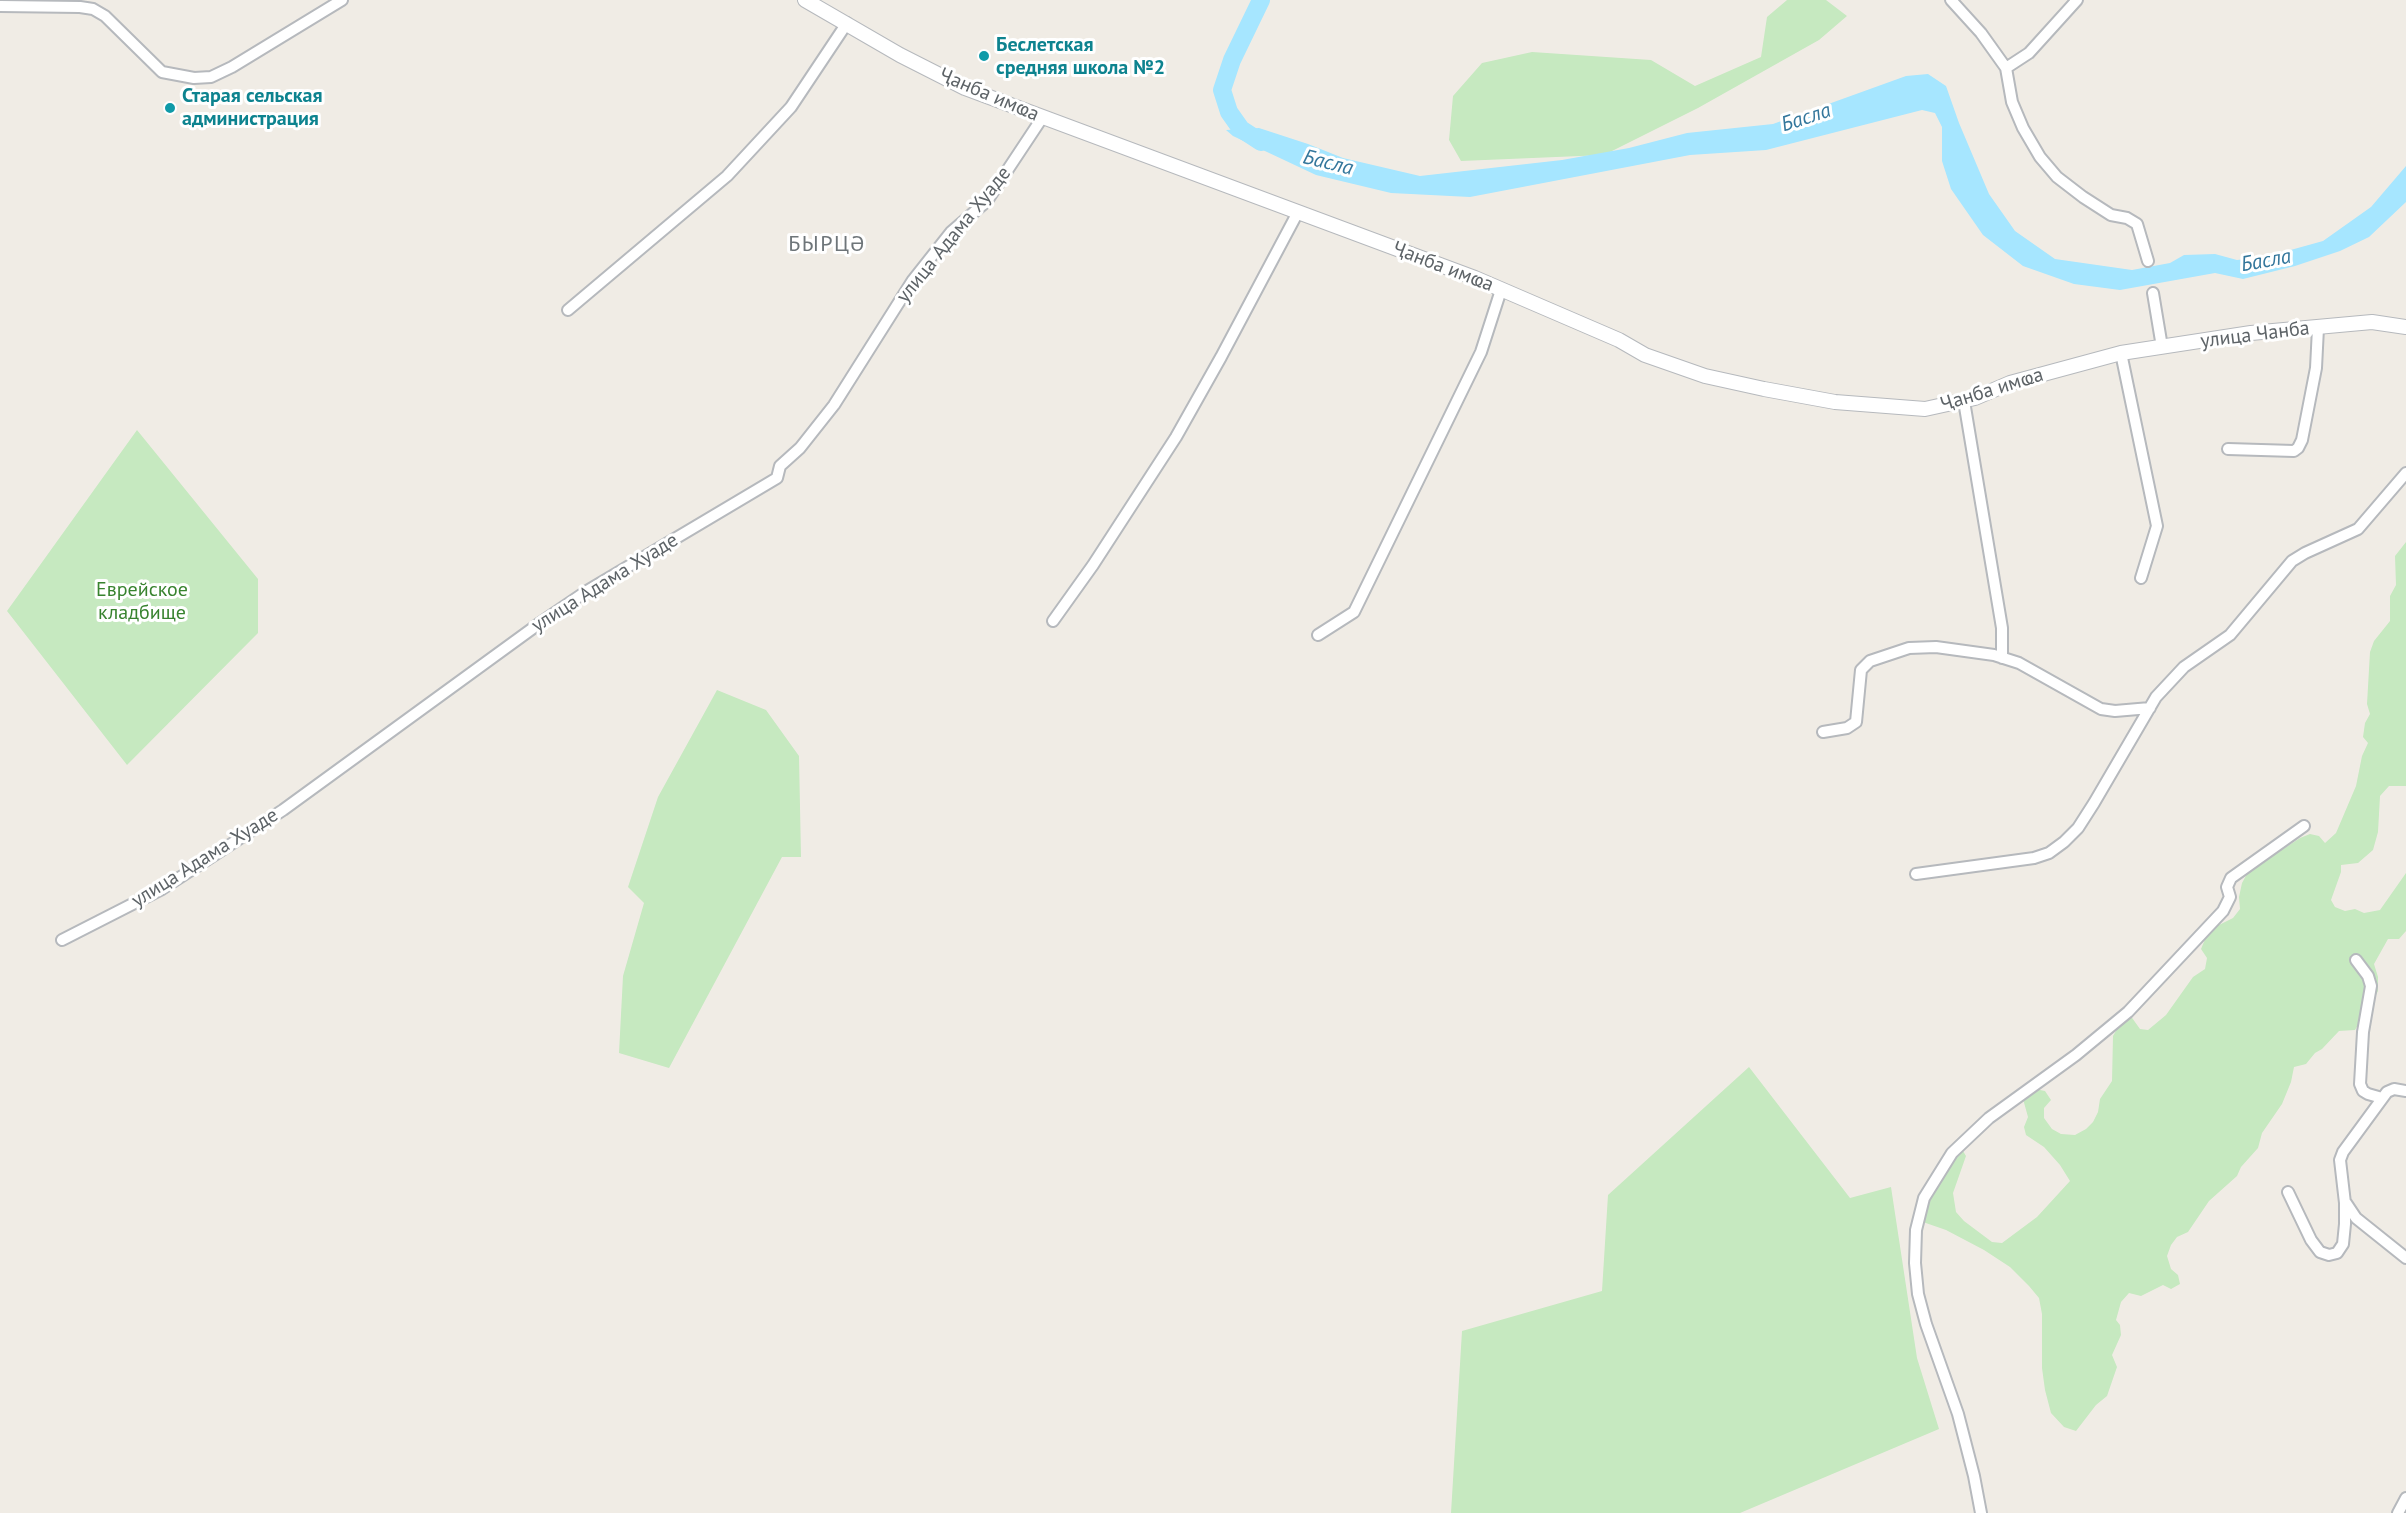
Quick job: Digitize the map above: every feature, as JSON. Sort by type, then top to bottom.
[{"type":"street","points":[[0,6],[93,9],[105,16],[162,72],[175,76],[211,77],[232,67],[342,0]]},
{"type":"street","name":"Ҷанба имҩа","points":[[804,0],[900,55],[965,88],[1501,290],[1619,340],[1645,355],[1715,378],[1835,402],[1925,409],[1964,401],[2010,383],[2104,357]]},
{"type":"street","points":[[1951,0],[1982,33],[2006,68],[2012,102],[2023,128],[2040,157],[2057,177],[2084,197],[2111,215],[2127,218],[2137,224],[2148,261]]},
{"type":"street","points":[[2006,68],[2029,53],[2077,0]]},
{"type":"street","points":[[568,310],[727,176],[791,107],[847,24]]},
{"type":"street","name":"улица Адама Хуаде","points":[[62,940],[162,889],[283,810],[587,591],[777,478],[780,466],[800,448],[834,405],[913,280],[951,232],[987,201],[1042,118]]},
{"type":"street","points":[[1053,621],[1093,565],[1176,437],[1298,212]]},
{"type":"street","points":[[1318,635],[1354,612],[1481,352],[1501,290]]},
{"type":"street","points":[[2153,293],[2162,347]]},
{"type":"street","name":"улица Чанба","points":[[2104,357],[2251,333],[2372,322],[2406,327]]},
{"type":"street","points":[[2228,449],[2294,451],[2298,448],[2302,440],[2316,368],[2318,328]]},
{"type":"street","points":[[2121,353],[2157,526],[2141,578]]},
{"type":"street","points":[[1964,401],[2002,628],[2002,658]]},
{"type":"street","points":[[1916,873],[2034,858],[2049,853],[2064,842],[2078,828],[2094,803],[2156,697],[2184,667],[2230,635],[2292,561],[2358,529],[2406,473]]},
{"type":"street","points":[[1823,732],[1847,728],[1856,722],[1861,670],[1870,661],[1910,648],[1936,647],[2019,663],[2101,709],[2115,711],[2150,708]]},
{"type":"street","points":[[1981,1513],[1963,1432],[1918,1294],[1915,1263],[1916,1230],[1924,1198],[1952,1153],[1982,1125],[2096,1040],[2136,1004],[2223,911],[2230,897],[2227,887],[2231,878],[2304,826]]},
{"type":"street","points":[[2356,960],[2368,976],[2371,986],[2363,1032],[2360,1084],[2362,1090],[2368,1094],[2382,1098]]},
{"type":"street","points":[[2288,1192],[2311,1240],[2320,1252],[2329,1255],[2337,1253],[2343,1244],[2345,1203],[2340,1160],[2343,1152],[2386,1092],[2394,1089],[2406,1091]]},
{"type":"street","points":[[2345,1203],[2356,1218],[2406,1258]]},
{"type":"street","points":[[2398,1513],[2406,1498]]},
{"type":"green space","points":[[1787,0],[1826,0],[1847,16],[1819,40],[1698,108],[1604,155],[1461,161],[1449,140],[1453,96],[1482,63],[1532,52],[1651,60],[1695,86],[1761,57],[1767,17]]},
{"type":"green space","name":"Еврейское кладбище","points":[[137,430],[258,579],[258,633],[127,765],[7,611]]},
{"type":"green space","points":[[2406,542],[2406,786],[2389,786],[2380,796],[2378,832],[2373,850],[2358,863],[2341,865],[2341,872],[2331,900],[2335,907],[2345,911],[2355,909],[2364,913],[2380,910],[2406,873],[2406,931],[2399,939],[2388,939],[2374,964],[2378,977],[2378,991],[2375,997],[2366,1001],[2361,1020],[2355,1030],[2339,1031],[2306,1064],[2294,1067],[2282,1104],[2262,1133],[2258,1148],[2241,1167],[2237,1176],[2209,1201],[2188,1232],[2177,1237],[2171,1245],[2167,1256],[2171,1269],[2178,1275],[2180,1284],[2171,1289],[2163,1285],[2141,1296],[2129,1293],[2121,1302],[2116,1320],[2120,1325],[2121,1335],[2112,1355],[2117,1367],[2107,1396],[2096,1405],[2076,1431],[2064,1427],[2051,1413],[2045,1390],[2042,1368],[2042,1314],[2039,1298],[2010,1267],[1984,1250],[1946,1230],[1920,1221],[1928,1196],[1956,1154],[1963,1151],[1966,1156],[1953,1193],[1956,1212],[1964,1221],[1992,1242],[2002,1243],[2037,1217],[2070,1181],[2044,1147],[2026,1135],[2024,1127],[2028,1117],[2023,1099],[2035,1089],[2045,1091],[2051,1100],[2044,1108],[2044,1118],[2052,1129],[2061,1134],[2075,1135],[2086,1129],[2093,1122],[2098,1112],[2100,1099],[2112,1081],[2113,1036],[2120,1024],[2130,1015],[2140,1029],[2148,1030],[2166,1015],[2193,977],[2205,969],[2207,958],[2201,949],[2206,937],[2213,928],[2233,918],[2240,909],[2239,897],[2242,883],[2248,872],[2300,838],[2310,834],[2319,836],[2325,843],[2336,833],[2356,786],[2362,756],[2368,743],[2363,737],[2365,723],[2370,714],[2367,704],[2370,652],[2374,641],[2390,621],[2390,596],[2396,585],[2395,556]]},
{"type":"green space","points":[[717,690],[766,710],[799,756],[801,857],[782,857],[669,1068],[619,1053],[623,976],[644,903],[628,887],[658,797]]},
{"type":"green space","points":[[1749,1067],[1850,1198],[1891,1187],[1917,1358],[1939,1429],[1740,1513],[1451,1513],[1462,1331],[1602,1291],[1608,1195]]},
{"type":"water","points":[[1928,74],[1946,86],[1989,194],[2015,231],[2055,259],[2132,270],[2170,263],[2184,255],[2215,254],[2237,260],[2269,256],[2323,241],[2371,207],[2406,166],[2406,202],[2369,237],[2340,251],[2295,266],[2243,279],[2215,273],[2120,290],[2074,284],[2023,266],[1983,235],[1951,189],[1942,161],[1942,127],[1935,113],[1922,110],[1766,150],[1690,155],[1470,197],[1391,193],[1316,175],[1233,136],[1226,130],[1259,128],[1343,158],[1420,176],[1562,160],[1629,148],[1687,133],[1773,124],[1906,76]]},
{"type":"waterway","name":"Басла","points":[[1261,0],[1232,60],[1222,90],[1229,112],[1241,129],[1261,142]]},
{"type":"place","name":"Беслетская средняя школа №2","points":[[984,56]]},
{"type":"place","name":"Старая сельская администрация","points":[[170,108]]},
{"type":"district","name":"БЫРЦӘ","points":[[827,245]]}]
